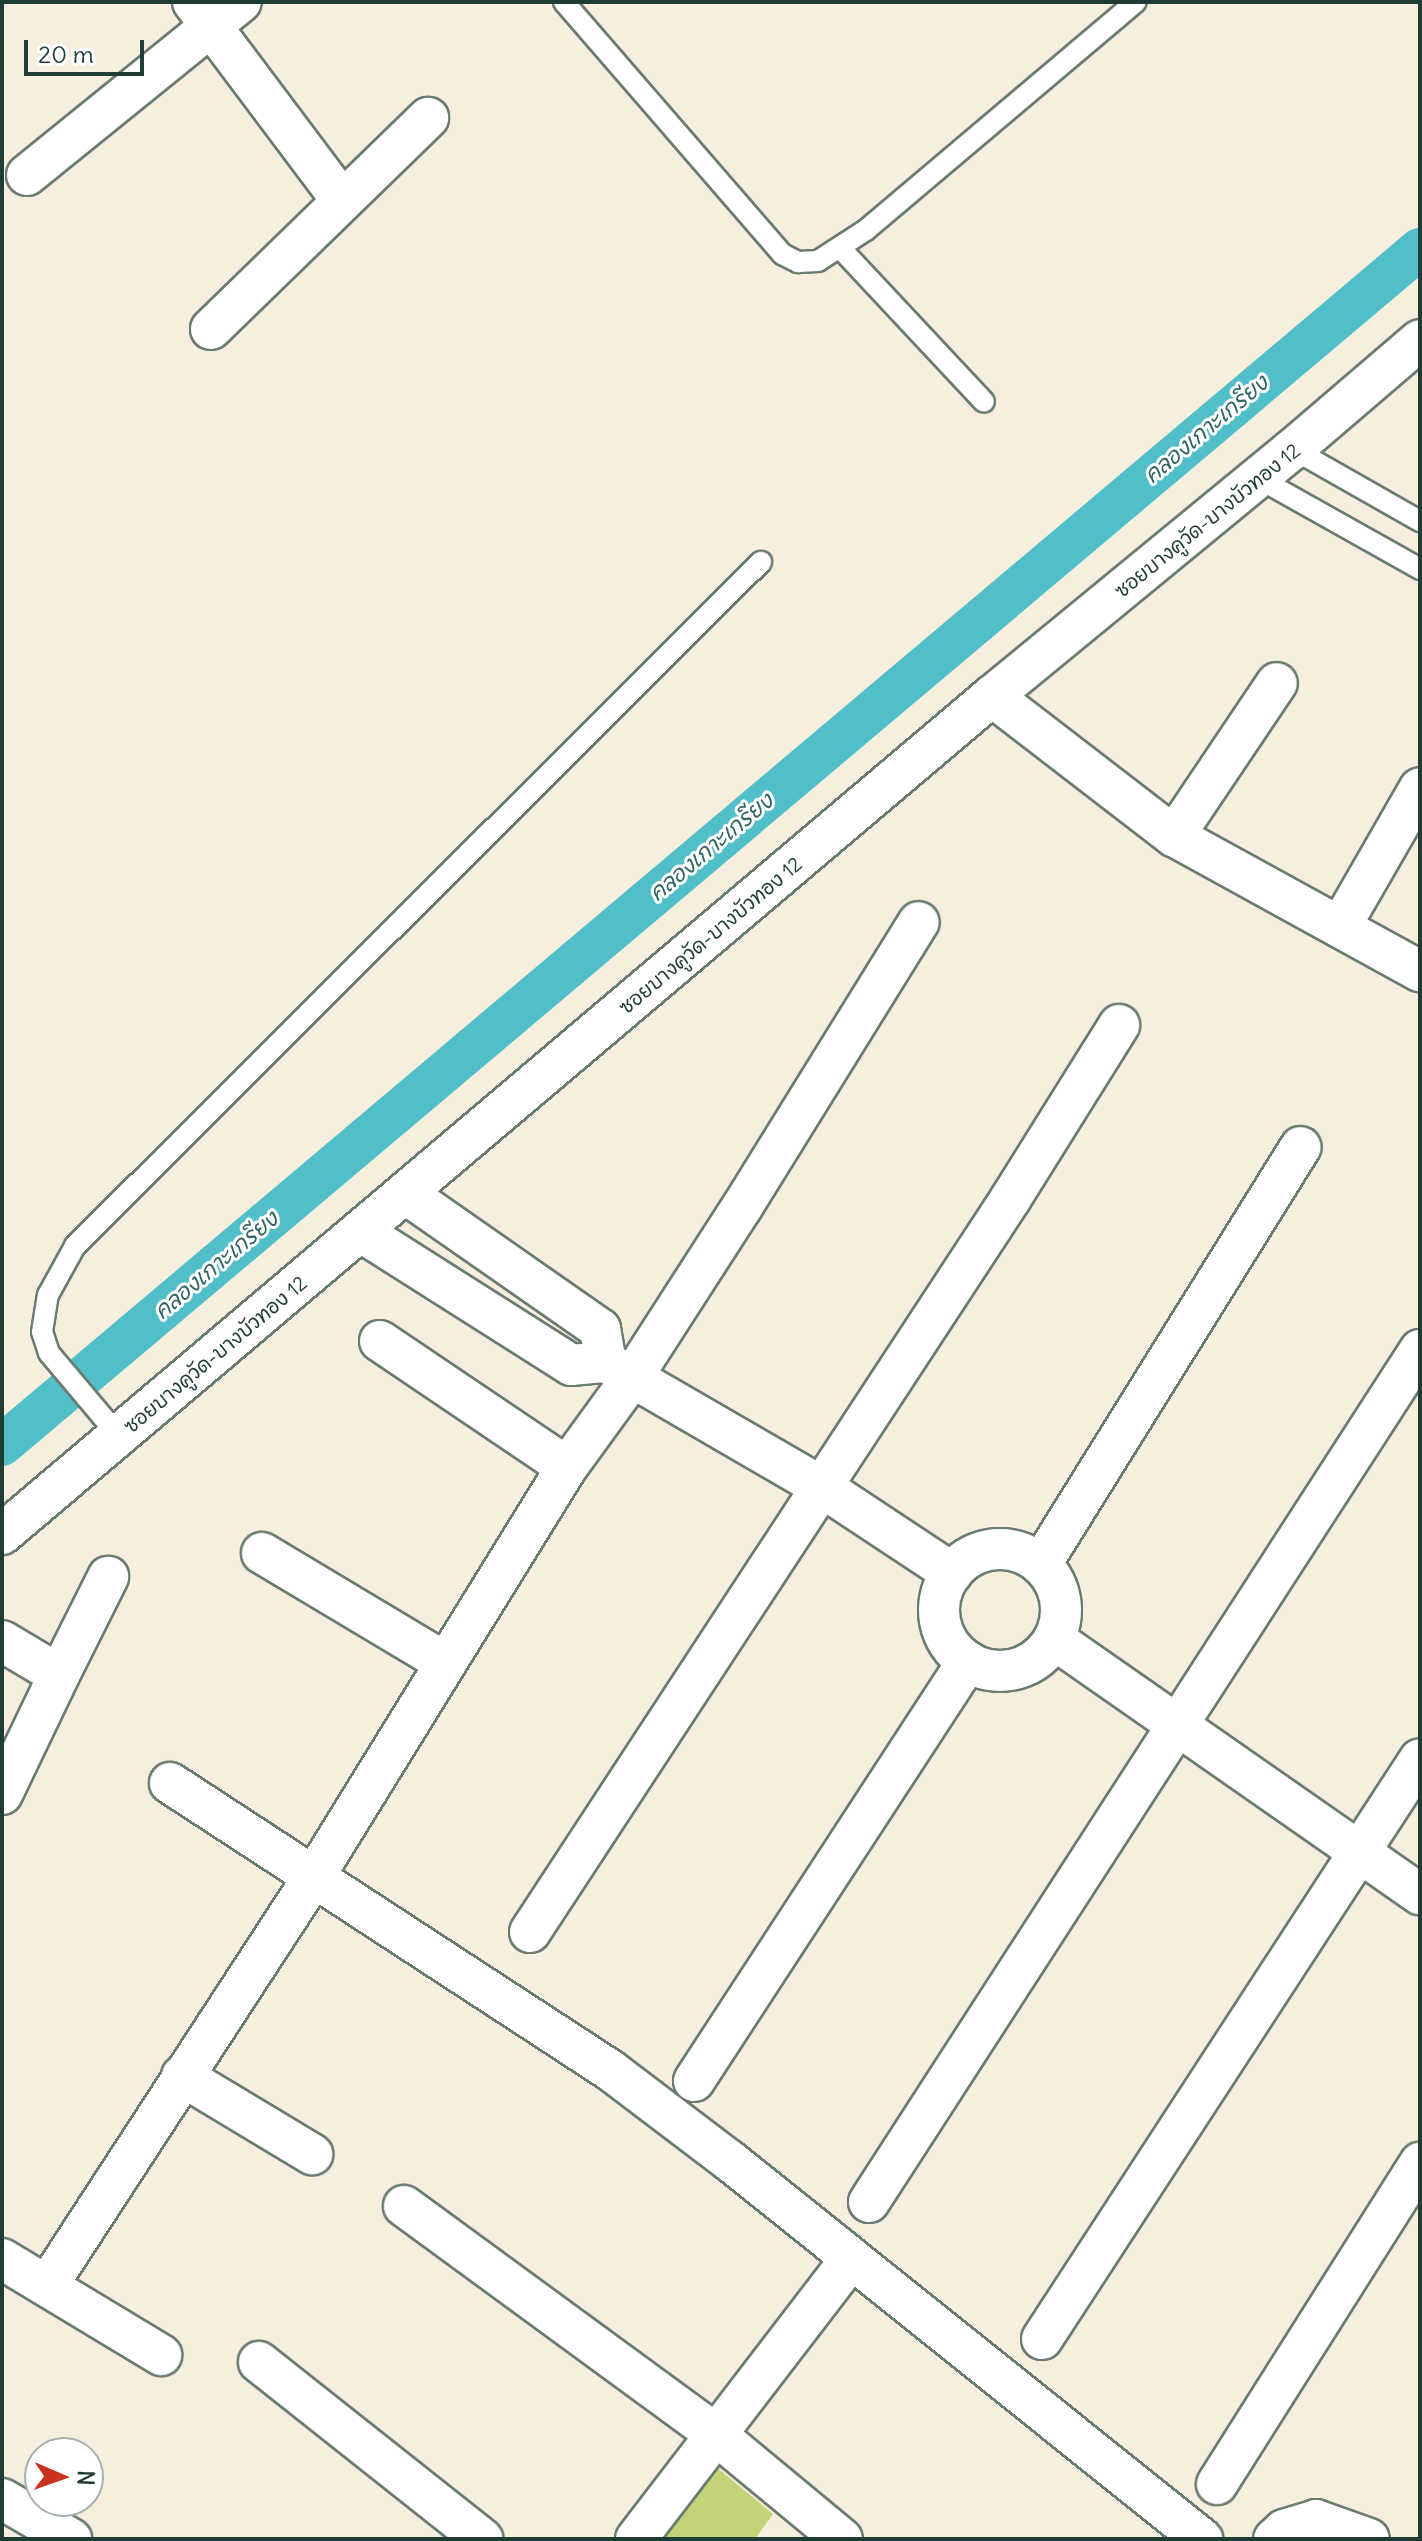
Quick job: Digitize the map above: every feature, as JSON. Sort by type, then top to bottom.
[{"type":"street","points":[[27,175],[215,9],[341,199]]},
{"type":"street","points":[[211,329],[341,199],[428,118]]},
{"type":"street","name":"ซอยบางคูวัด-บางบัวทอง 12","points":[[2,1534],[110,1424],[360,1231],[992,696],[1293,449],[1420,340]]},
{"type":"street","points":[[1174,836],[1277,683]]},
{"type":"street","points":[[992,696],[1174,836],[1420,971]]},
{"type":"street","points":[[1340,927],[1420,788]]},
{"type":"street","points":[[47,2286],[315,1875],[567,1467],[618,1370],[919,922]]},
{"type":"street","points":[[530,1932],[822,1487],[1119,1025]]},
{"type":"street","points":[[1041,1564],[1301,1147]]},
{"type":"street","points":[[405,1193],[600,1329],[618,1370]]},
{"type":"street","points":[[360,1231],[571,1365],[618,1370],[822,1487],[952,1573]]},
{"type":"street","points":[[380,1341],[567,1467]]},
{"type":"street","points":[[869,2202],[1420,1350]]},
{"type":"street","points":[[1004,1549],[1024,1553],[1041,1564],[1054,1580],[1060,1599],[1061,1619],[1054,1639],[1025,1666],[1006,1671],[986,1669],[968,1661],[953,1649],[943,1631],[940,1611],[942,1591],[952,1573],[966,1559],[984,1551],[1004,1549]]},
{"type":"street","points":[[262,1553],[446,1663]]},
{"type":"street","points":[[2,1794],[108,1577]]},
{"type":"street","points":[[1054,1639],[1420,1894]]},
{"type":"street","points":[[2,1641],[59,1675]]},
{"type":"street","points":[[694,2081],[968,1661]]},
{"type":"street","points":[[1042,2339],[1420,1759]]},
{"type":"street","points":[[170,1783],[610,2070],[730,2161],[1202,2539]]},
{"type":"street","points":[[182,2076],[312,2154]]},
{"type":"street","points":[[1217,2484],[1420,2163]]},
{"type":"street","points":[[404,2206],[714,2433],[831,2536]]},
{"type":"street","points":[[2,2259],[161,2355]]},
{"type":"street","points":[[636,2539],[714,2433],[850,2260]]},
{"type":"street","points":[[259,2362],[482,2539]]},
{"type":"street","points":[[2,2499],[71,2539]]},
{"type":"street","points":[[1274,2539],[1284,2530],[1316,2520],[1369,2539]]},
{"type":"lane","points":[[564,2],[782,254],[798,262],[818,261],[841,249],[1136,2]]},
{"type":"lane","points":[[841,249],[984,402]]},
{"type":"lane","points":[[1293,449],[1420,521]]},
{"type":"lane","points":[[1258,478],[1420,569]]},
{"type":"lane","points":[[110,1424],[49,1353],[42,1332],[48,1295],[75,1246],[761,562]]},
{"type":"green space","points":[[698,2452],[773,2514],[755,2539],[630,2539]]},
{"type":"waterway","name":"คลองเกาะเกรียง","points":[[2,1445],[1420,249]]}]
